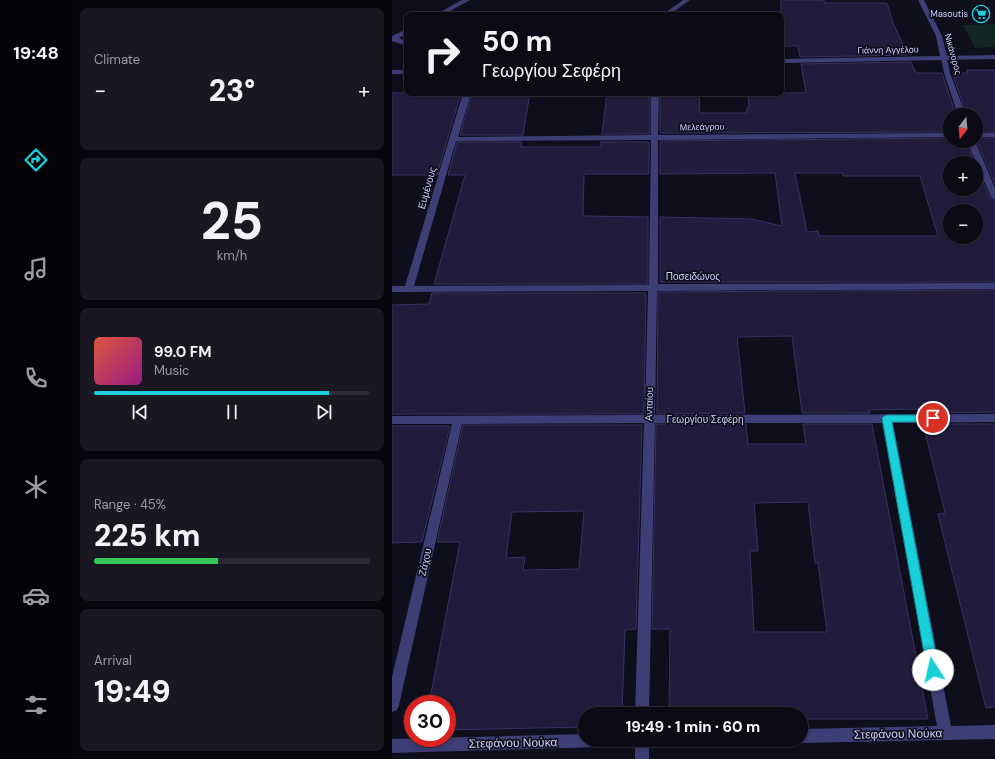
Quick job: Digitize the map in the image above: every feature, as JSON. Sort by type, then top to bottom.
[{"type":"street","points":[[444,12],[467,0]]},
{"type":"street","points":[[669,12],[687,0]]},
{"type":"street","name":"Νικάνορος","points":[[921,0],[939,36],[944,58],[960,108]]},
{"type":"street","points":[[392,38],[404,32]]},
{"type":"street","points":[[392,38],[404,43]]},
{"type":"street","name":"Γιάννη Αγγέλου","points":[[784,61],[995,57]]},
{"type":"street","points":[[392,72],[404,72]]},
{"type":"street","name":"Ευμένους","points":[[409,289],[466,96]]},
{"type":"street","name":"Ανταίου","points":[[642,707],[653,287],[655,96]]},
{"type":"street","name":"Μελεάγρου","points":[[453,139],[943,135]]},
{"type":"street","points":[[983,135],[995,135]]},
{"type":"street","points":[[974,148],[995,197]]},
{"type":"street","name":"Ποσειδώνος","points":[[392,289],[995,286]]},
{"type":"street","points":[[887,418],[945,733]]},
{"type":"street","name":"Γεωργίου Σεφέρη","points":[[392,420],[995,418]]},
{"type":"street","name":"Ζάχου","points":[[392,705],[458,420]]},
{"type":"street","name":"Στεφάνου Νούκα","points":[[808,736],[995,732]]},
{"type":"street","name":"Στεφάνου Νούκα","points":[[392,746],[578,741]]},
{"type":"street","points":[[642,747],[642,759]]},
{"type":"green space","points":[[995,24],[995,47],[975,48],[963,25]]},
{"type":"building","points":[[781,0],[824,0],[824,3],[887,3],[893,23],[908,55],[800,57],[798,46],[784,46],[784,12],[781,12]]},
{"type":"building","points":[[911,62],[916,73],[942,73],[954,108],[943,108],[943,132],[660,133],[660,96],[699,96],[700,113],[747,113],[747,108],[749,108],[748,96],[784,96],[784,93],[806,93],[801,64]]},
{"type":"building","points":[[967,70],[995,70],[995,132],[983,132],[983,108],[964,108],[952,73],[968,73]]},
{"type":"building","points":[[392,93],[404,93],[404,96],[460,96],[437,175],[392,175]]},
{"type":"building","points":[[471,96],[530,96],[523,135],[460,135]]},
{"type":"building","points":[[607,96],[650,96],[650,134],[602,134]]},
{"type":"building","points":[[943,138],[943,148],[969,148],[972,156],[943,156],[943,196],[983,196],[983,182],[990,198],[995,201],[995,282],[660,282],[660,217],[752,219],[782,226],[775,173],[660,174],[660,141]],"holes":[[[795,173],[843,173],[843,176],[920,176],[938,236],[819,236],[818,231],[807,232]]]},
{"type":"building","points":[[983,138],[995,138],[995,184],[983,156],[979,148],[983,148]]},
{"type":"building","points":[[457,142],[522,142],[521,147],[601,147],[601,142],[649,142],[649,174],[584,174],[583,216],[648,217],[648,284],[434,284],[465,175],[448,175]]},
{"type":"building","points":[[995,290],[995,412],[920,413],[919,409],[869,410],[870,413],[802,413],[792,336],[737,337],[745,413],[657,414],[658,292]]},
{"type":"building","points":[[432,293],[646,293],[644,414],[392,414],[392,305],[429,304]]},
{"type":"building","points":[[656,424],[746,424],[748,444],[806,444],[803,424],[872,424],[928,719],[808,719],[808,707],[669,707],[670,629],[652,629]],"holes":[[[808,502],[815,563],[818,563],[827,632],[754,632],[750,551],[758,551],[754,503]]]},
{"type":"building","points":[[923,424],[995,424],[995,707],[986,708],[938,514],[945,513]]},
{"type":"building","points":[[463,425],[642,425],[636,629],[625,630],[622,707],[578,707],[578,727],[456,730],[456,695],[431,695],[460,542],[437,542]],"holes":[[[584,511],[579,569],[523,570],[525,557],[506,558],[512,512]]]},
{"type":"building","points":[[392,426],[450,426],[422,542],[392,543]]},
{"type":"place","name":"Masoutis","points":[[981,14]]},
{"type":"route","points":[[933,418],[887,418],[933,670]]}]
